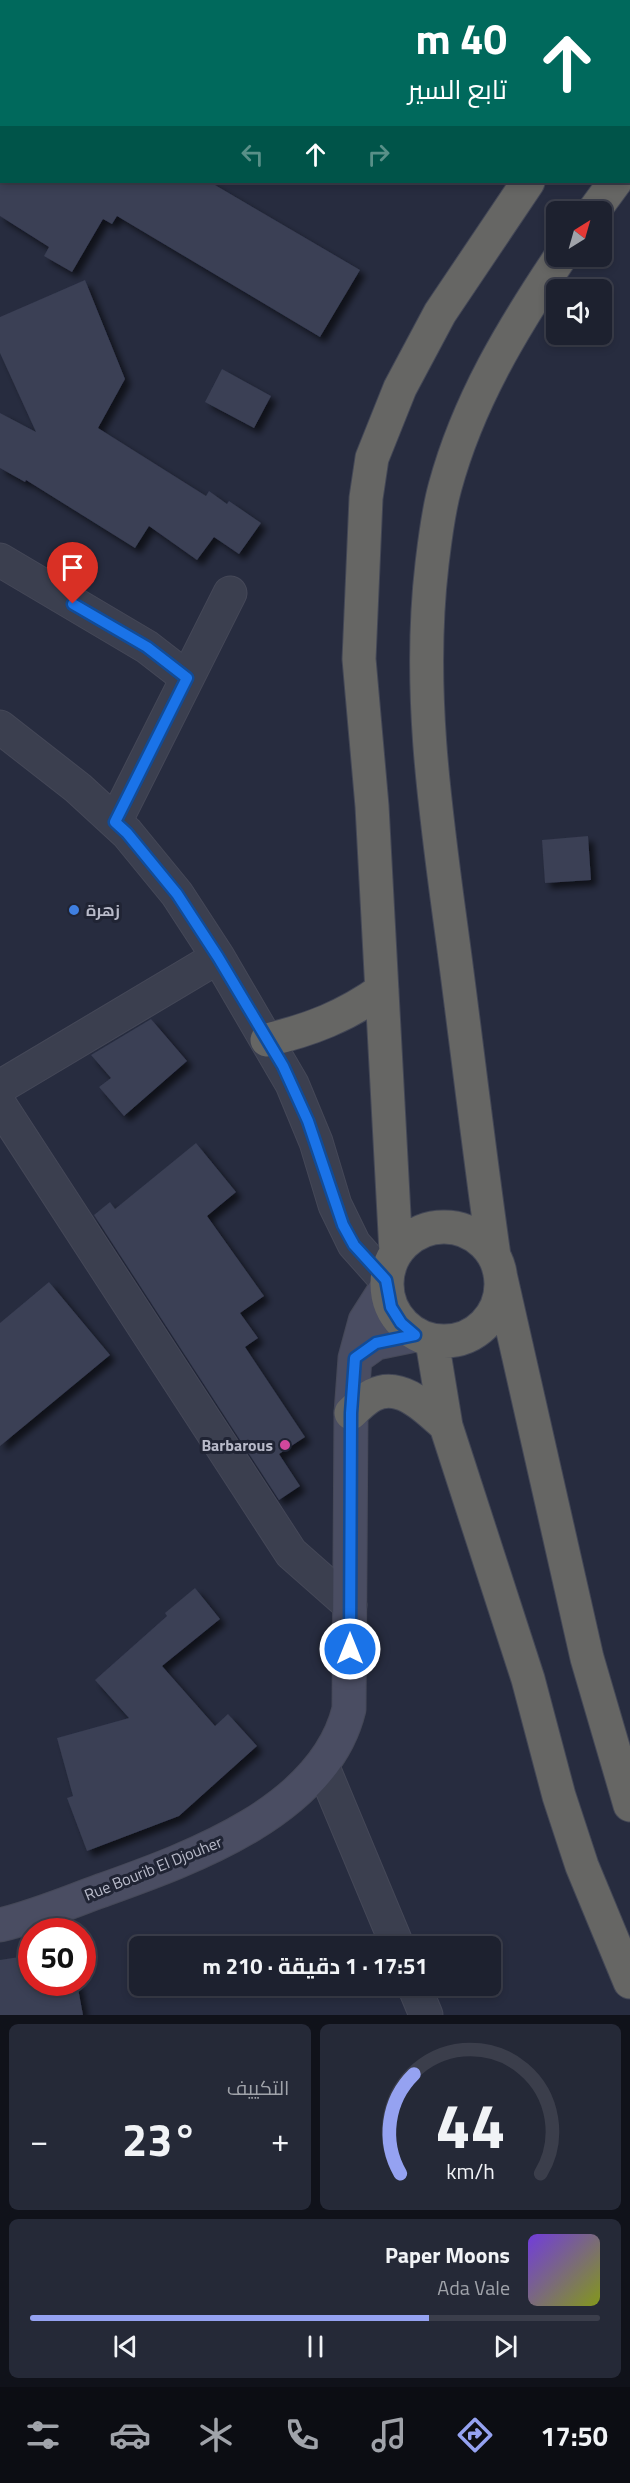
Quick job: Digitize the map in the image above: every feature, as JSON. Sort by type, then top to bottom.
[{"type":"highway","points":[[527,183],[440,313],[400,388],[372,458],[366,498],[359,658],[372,806],[382,990],[391,1307],[401,1323],[424,1338],[451,1341],[469,1336],[484,1326],[495,1310],[501,1293],[435,807],[427,699],[428,598],[444,489],[460,441],[480,393],[504,345],[554,267]]},
{"type":"highway","points":[[601,201],[614,183]]},
{"type":"highway","points":[[267,1040],[316,1027],[362,1005],[382,990]]},
{"type":"highway","points":[[389,1273],[407,1239],[422,1231],[438,1227],[454,1228],[470,1234],[483,1243],[497,1265],[544,1462],[586,1658],[630,1804]]},
{"type":"highway","points":[[424,1338],[446,1426],[528,1679],[559,1796],[582,1866],[630,1982]]},
{"type":"highway","points":[[351,1413],[372,1395],[396,1392],[408,1395],[422,1404],[446,1426]]},
{"type":"main road","name":"Rue Bourib El Djouher","points":[[0,1925],[136,1878],[219,1842],[278,1807],[322,1765],[344,1728],[349,1709],[351,1413],[355,1358],[365,1321],[389,1273]]},
{"type":"main road","points":[[355,1358],[376,1343],[424,1338]]},
{"type":"street","points":[[0,560],[147,647],[187,678]]},
{"type":"street","points":[[115,822],[230,593]]},
{"type":"street","points":[[0,727],[78,789],[127,833],[177,894],[218,957],[292,1084],[308,1121],[343,1225],[354,1245],[389,1273]]},
{"type":"street","points":[[0,1088],[218,957]]},
{"type":"street","points":[[0,1105],[291,1553],[350,1605]]},
{"type":"street","points":[[322,1765],[393,1936]]},
{"type":"street","points":[[418,1996],[426,2015]]},
{"type":"building","points":[[0,183],[212,183],[360,270],[320,337],[117,216],[112,224],[103,219],[72,272],[44,256],[49,247],[0,216]]},
{"type":"building","points":[[85,280],[125,379],[98,428],[206,496],[209,491],[227,504],[229,501],[261,523],[239,554],[214,537],[197,560],[149,526],[135,548],[26,480],[25,482],[0,468],[0,413],[36,432],[0,353],[0,317]]},
{"type":"building","points":[[222,369],[271,396],[254,428],[205,402]]},
{"type":"building","points":[[588,836],[591,880],[545,883],[542,840]]},
{"type":"building","points":[[151,1019],[187,1061],[124,1116],[99,1087],[111,1078],[91,1055]]},
{"type":"building","points":[[196,1143],[236,1192],[207,1216],[264,1296],[240,1313],[258,1338],[245,1347],[305,1437],[279,1454],[300,1486],[279,1500],[94,1215],[110,1202],[115,1209]]},
{"type":"building","points":[[49,1282],[110,1355],[0,1446],[0,1323]]},
{"type":"building","points":[[195,1588],[220,1619],[162,1666],[215,1726],[228,1714],[257,1746],[179,1816],[87,1851],[67,1798],[73,1796],[57,1738],[129,1718],[95,1680],[167,1616],[165,1613]]},
{"type":"building","points":[[18,1957],[18,1996],[79,1996],[83,2015],[0,2015],[0,1960]]},
{"type":"place","name":"زهرة","points":[[74,910]]},
{"type":"place","name":"Barbarous","points":[[285,1445]]},
{"type":"route","points":[[73,604],[147,647],[187,678],[115,822],[127,833],[177,894],[218,957],[283,1066],[308,1121],[343,1225],[354,1245],[386,1280],[391,1307],[401,1323],[415,1335],[376,1343],[355,1358],[351,1413],[350,1649]]}]
